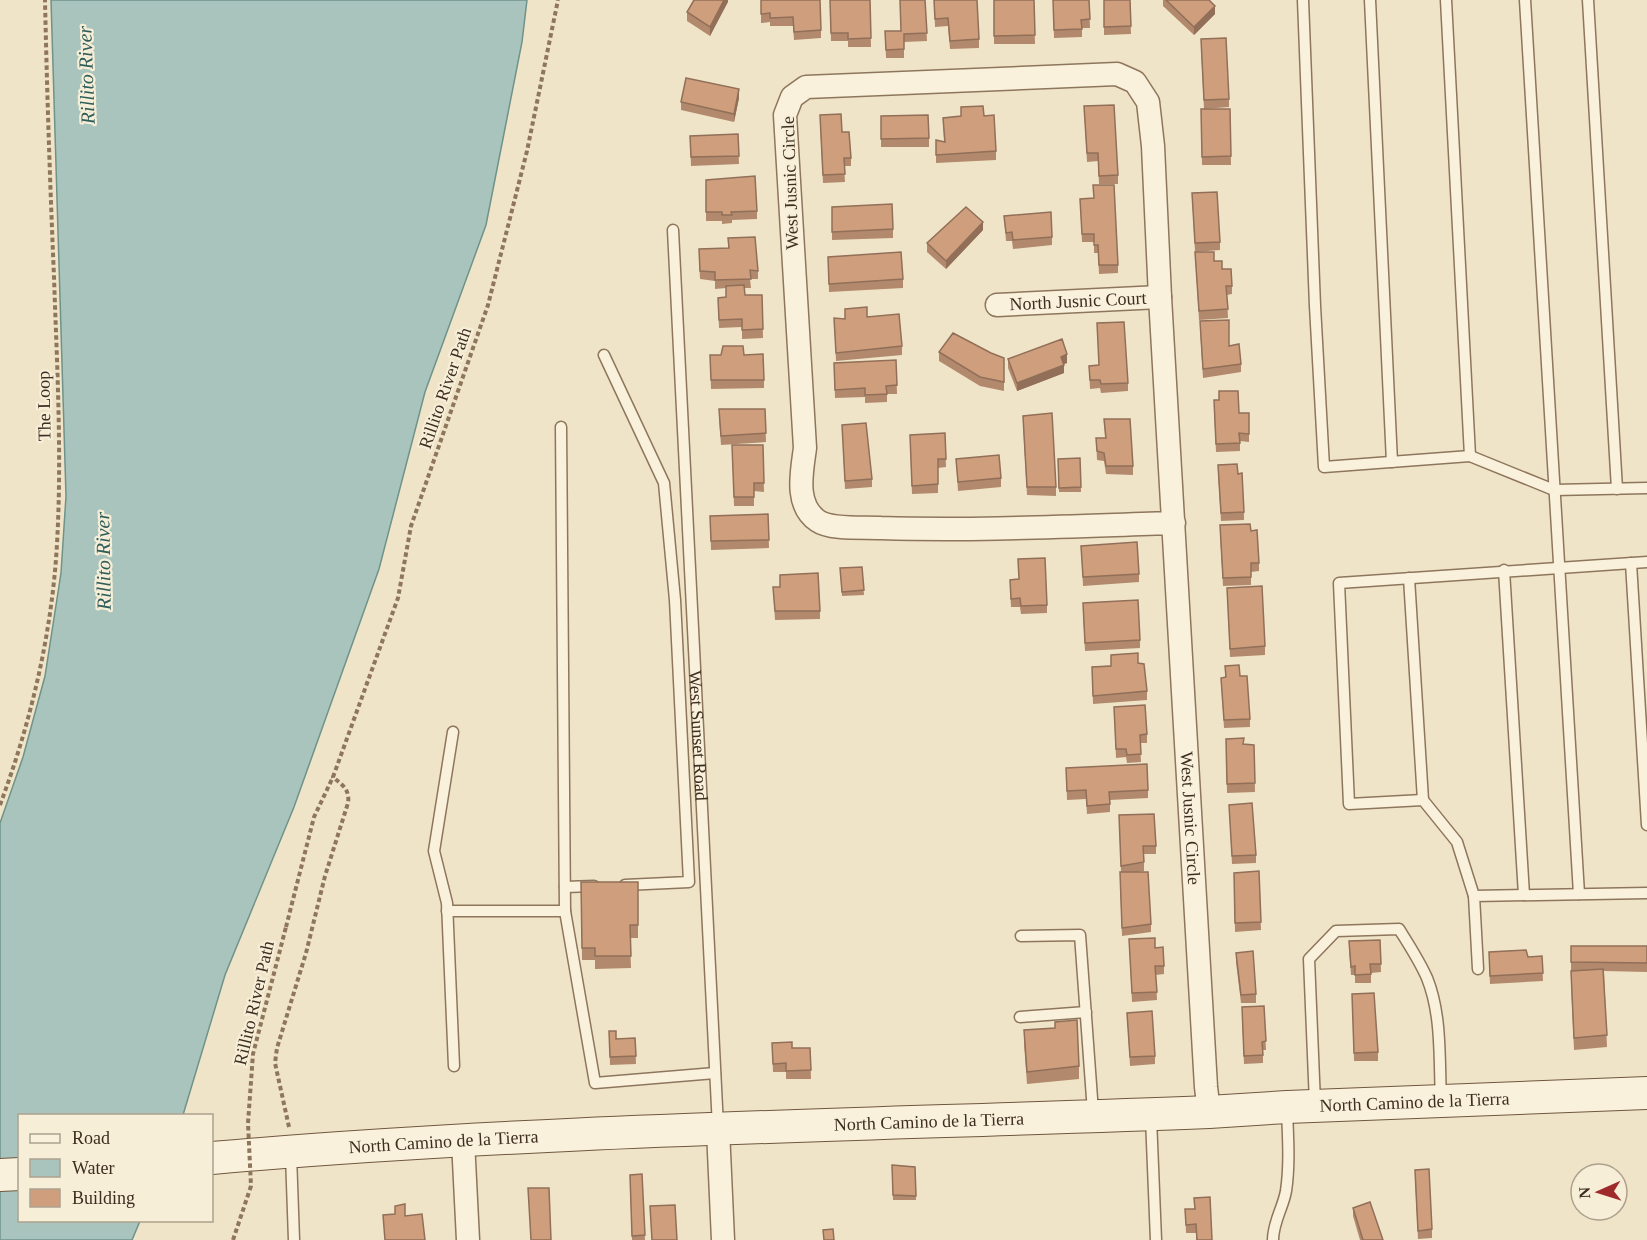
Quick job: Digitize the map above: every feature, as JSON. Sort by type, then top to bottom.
[{"type":"street","name":"West Jusnic Circle","points":[[1174,523],[942,530],[843,527],[805,519],[805,505],[800,487],[805,448],[785,92],[806,87],[1117,74],[1130,79],[1144,80],[1153,146],[1209,1113]]},
{"type":"street","name":"North Jusnic Court","points":[[998,305],[1160,297]]},
{"type":"street","name":"North Camino de la Tierra","points":[[213,1158],[464,1141],[1094,1115],[1209,1113],[1301,1106],[1647,1093]]},
{"type":"street","name":"West Sunset Road","points":[[718,1130],[723,1240]]},
{"type":"street","points":[[464,1141],[468,1240]]},
{"type":"street","points":[[0,1175],[18,1174]]},
{"type":"lane","points":[[1303,0],[1324,467],[1470,456],[1554,490],[1647,488]]},
{"type":"lane","points":[[1370,0],[1392,462]]},
{"type":"lane","points":[[1446,0],[1470,456]]},
{"type":"lane","points":[[1525,0],[1579,894]]},
{"type":"lane","points":[[1588,0],[1617,489]]},
{"type":"lane","name":"West Sunset Road","points":[[673,230],[718,1130]]},
{"type":"lane","points":[[565,887],[689,882],[675,600],[664,483],[604,355]]},
{"type":"lane","points":[[561,427],[565,911],[595,1083],[714,1073]]},
{"type":"lane","points":[[1424,800],[1349,804],[1339,583],[1647,562]]},
{"type":"lane","points":[[1631,563],[1647,825]]},
{"type":"lane","points":[[1504,570],[1524,895]]},
{"type":"lane","points":[[1409,578],[1424,800],[1457,842],[1474,896],[1478,969]]},
{"type":"lane","points":[[453,732],[434,851],[447,911],[454,1066]]},
{"type":"lane","points":[[1474,896],[1647,893]]},
{"type":"lane","points":[[447,911],[565,911]]},
{"type":"lane","points":[[1273,1240],[1274,1223],[1286,1194],[1301,1106],[1309,958],[1336,931],[1399,929],[1418,958],[1434,1000],[1438,1026],[1442,1102]]},
{"type":"lane","points":[[1021,936],[1080,935],[1094,1115]]},
{"type":"lane","points":[[1020,1017],[1086,1012]]},
{"type":"lane","points":[[1151,1115],[1156,1240]]},
{"type":"lane","points":[[291,1151],[294,1240]]},
{"type":"path","name":"The Loop","points":[[0,805],[20,748],[40,670],[57,546],[58,409],[45,0]]},
{"type":"path","name":"Rillito River Path","points":[[233,1240],[251,1186],[248,1123],[253,1053],[314,817],[333,777],[398,598],[411,526],[488,305],[525,162],[558,0]]},
{"type":"path","name":"Rillito River Path","points":[[291,1151],[289,1120],[275,1063],[277,1048],[306,953],[325,876],[348,802],[349,795],[346,789],[333,777]]},
{"type":"water","name":"Rillito River","points":[[51,0],[527,0],[522,42],[486,225],[425,392],[379,569],[294,807],[225,975],[183,1114],[18,1114],[18,1222],[140,1222],[132,1240],[0,1240],[0,823],[23,757],[45,676],[61,573],[66,496]]},
{"type":"building","points":[[694,0],[724,0],[710,27],[687,12]]},
{"type":"building","points":[[761,0],[820,0],[821,30],[794,32],[793,17],[770,18],[770,13],[761,14]]},
{"type":"building","points":[[830,0],[870,0],[871,38],[848,39],[848,33],[831,33]]},
{"type":"building","points":[[900,0],[925,0],[927,33],[904,34],[904,49],[886,50],[885,31],[901,31]]},
{"type":"building","points":[[934,0],[977,0],[979,39],[950,41],[948,18],[935,19]]},
{"type":"building","points":[[994,0],[1034,0],[1035,35],[994,36]]},
{"type":"building","points":[[1053,0],[1089,0],[1090,19],[1081,20],[1082,29],[1054,30]]},
{"type":"building","points":[[1104,0],[1130,0],[1131,26],[1104,27]]},
{"type":"building","points":[[1166,0],[1209,0],[1215,6],[1194,27]]},
{"type":"building","points":[[1226,38],[1229,99],[1204,100],[1201,39]]},
{"type":"building","points":[[686,78],[739,89],[734,114],[681,102]]},
{"type":"building","points":[[1114,105],[1118,175],[1099,176],[1098,153],[1087,153],[1084,106]]},
{"type":"building","points":[[983,106],[984,116],[994,115],[996,151],[936,155],[936,140],[945,142],[943,118],[961,116],[961,107]]},
{"type":"building","points":[[1201,109],[1230,109],[1231,156],[1202,157]]},
{"type":"building","points":[[841,114],[842,132],[849,132],[851,158],[844,158],[845,174],[823,175],[820,115]]},
{"type":"building","points":[[928,115],[929,138],[881,139],[881,116]]},
{"type":"building","points":[[738,134],[739,156],[691,157],[690,136]]},
{"type":"building","points":[[755,176],[757,211],[731,212],[732,215],[722,215],[722,212],[706,212],[706,180]]},
{"type":"building","points":[[1093,185],[1114,185],[1118,265],[1099,265],[1098,245],[1094,245],[1094,234],[1082,234],[1080,199],[1094,198]]},
{"type":"building","points":[[1217,192],[1220,242],[1195,243],[1192,193]]},
{"type":"building","points":[[892,204],[893,229],[832,232],[832,207]]},
{"type":"building","points":[[966,207],[983,222],[946,261],[927,243]]},
{"type":"building","points":[[1051,212],[1052,237],[1013,240],[1012,232],[1006,233],[1004,216]]},
{"type":"building","points":[[755,237],[758,271],[750,270],[751,279],[715,280],[715,272],[700,271],[699,249],[729,248],[728,238]]},
{"type":"building","points":[[901,252],[903,279],[829,284],[828,257]]},
{"type":"building","points":[[1195,252],[1214,252],[1214,261],[1222,261],[1222,269],[1231,269],[1232,286],[1226,286],[1228,309],[1199,311]]},
{"type":"building","points":[[744,285],[745,295],[762,295],[763,329],[742,330],[742,319],[719,320],[718,298],[726,297],[726,286]]},
{"type":"building","points":[[867,307],[867,317],[899,314],[902,346],[836,353],[834,318],[845,319],[845,309]]},
{"type":"building","points":[[1229,320],[1229,346],[1239,344],[1241,364],[1203,369],[1200,321]]},
{"type":"building","points":[[1124,322],[1128,383],[1101,384],[1100,380],[1090,380],[1089,366],[1099,365],[1097,323]]},
{"type":"building","points":[[953,333],[1004,358],[1004,382],[980,377],[939,352]]},
{"type":"building","points":[[1062,339],[1067,354],[1061,357],[1064,365],[1017,383],[1008,359]]},
{"type":"building","points":[[723,346],[743,346],[744,355],[763,354],[764,380],[711,380],[710,355],[721,355]]},
{"type":"building","points":[[896,360],[897,385],[886,386],[887,394],[865,395],[865,388],[835,390],[834,363]]},
{"type":"building","points":[[1219,391],[1238,391],[1239,413],[1249,413],[1249,434],[1239,433],[1240,443],[1216,444],[1214,400],[1219,400]]},
{"type":"building","points":[[719,409],[765,409],[766,433],[721,436]]},
{"type":"building","points":[[1052,413],[1056,487],[1027,487],[1023,416]]},
{"type":"building","points":[[1104,419],[1130,419],[1133,466],[1106,466],[1104,453],[1097,451],[1096,438],[1106,438]]},
{"type":"building","points":[[866,423],[872,479],[845,481],[842,425]]},
{"type":"building","points":[[945,433],[946,459],[938,459],[938,484],[912,486],[910,435]]},
{"type":"building","points":[[732,445],[763,445],[764,483],[754,483],[754,497],[734,497]]},
{"type":"building","points":[[999,455],[1001,478],[958,482],[956,459]]},
{"type":"building","points":[[1080,458],[1081,487],[1059,488],[1058,459]]},
{"type":"building","points":[[1237,464],[1238,474],[1242,473],[1244,512],[1221,513],[1218,465]]},
{"type":"building","points":[[768,514],[769,540],[711,541],[710,516]]},
{"type":"building","points":[[1250,524],[1251,531],[1257,530],[1259,563],[1251,563],[1251,577],[1223,578],[1220,525]]},
{"type":"building","points":[[1137,542],[1139,574],[1083,577],[1081,546]]},
{"type":"building","points":[[1045,558],[1047,605],[1021,606],[1020,598],[1011,599],[1010,580],[1019,579],[1018,559]]},
{"type":"building","points":[[862,567],[864,590],[842,592],[840,568]]},
{"type":"building","points":[[818,573],[820,611],[775,611],[773,587],[780,587],[780,575]]},
{"type":"building","points":[[1262,586],[1265,646],[1230,649],[1227,588]]},
{"type":"building","points":[[1138,600],[1140,640],[1085,643],[1083,603]]},
{"type":"building","points":[[1138,653],[1138,663],[1144,664],[1147,691],[1093,696],[1092,667],[1111,666],[1111,655]]},
{"type":"building","points":[[1239,665],[1240,676],[1247,676],[1250,719],[1224,720],[1221,678],[1226,677],[1225,666]]},
{"type":"building","points":[[1145,705],[1147,734],[1140,735],[1141,754],[1127,755],[1126,749],[1116,749],[1114,707]]},
{"type":"building","points":[[1244,738],[1243,744],[1254,745],[1255,783],[1227,784],[1226,739]]},
{"type":"building","points":[[1147,764],[1148,790],[1109,792],[1110,804],[1087,806],[1086,790],[1067,791],[1066,768]]},
{"type":"building","points":[[1252,803],[1256,855],[1232,856],[1229,805]]},
{"type":"building","points":[[1154,814],[1156,846],[1143,846],[1144,862],[1121,866],[1119,815]]},
{"type":"building","points":[[1259,871],[1261,922],[1235,923],[1234,873]]},
{"type":"building","points":[[1120,872],[1148,872],[1151,924],[1122,928]]},
{"type":"building","points":[[581,882],[638,882],[638,925],[630,925],[631,956],[595,956],[595,948],[582,948]]},
{"type":"building","points":[[1155,938],[1155,948],[1163,947],[1164,966],[1155,966],[1157,992],[1132,993],[1129,939]]},
{"type":"building","points":[[1380,940],[1381,964],[1370,964],[1371,974],[1355,975],[1355,966],[1351,967],[1349,941]]},
{"type":"building","points":[[1571,946],[1647,946],[1647,963],[1571,962]]},
{"type":"building","points":[[1526,950],[1528,957],[1542,956],[1543,973],[1490,976],[1489,952]]},
{"type":"building","points":[[1253,951],[1256,994],[1241,995],[1236,953]]},
{"type":"building","points":[[1603,969],[1607,1035],[1574,1038],[1571,971]]},
{"type":"building","points":[[1374,993],[1378,1052],[1354,1053],[1352,994]]},
{"type":"building","points":[[1264,1006],[1266,1041],[1262,1042],[1263,1055],[1244,1056],[1242,1007]]},
{"type":"building","points":[[1152,1011],[1155,1056],[1130,1057],[1127,1013]]},
{"type":"building","points":[[1077,1020],[1079,1066],[1027,1072],[1024,1030],[1055,1028],[1055,1022]]},
{"type":"building","points":[[609,1031],[616,1031],[616,1039],[635,1038],[636,1056],[610,1057]]},
{"type":"building","points":[[792,1042],[792,1048],[810,1048],[811,1070],[786,1071],[786,1063],[773,1064],[772,1043]]},
{"type":"building","points":[[892,1165],[915,1167],[916,1196],[893,1195]]},
{"type":"building","points":[[1429,1169],[1432,1229],[1418,1231],[1415,1170]]},
{"type":"building","points":[[642,1174],[645,1235],[632,1236],[630,1175]]},
{"type":"building","points":[[528,1188],[549,1188],[551,1240],[531,1240]]},
{"type":"building","points":[[1210,1197],[1212,1240],[1197,1240],[1196,1224],[1186,1225],[1185,1209],[1195,1209],[1194,1198]]},
{"type":"building","points":[[1370,1202],[1383,1240],[1363,1240],[1353,1208]]},
{"type":"building","points":[[405,1204],[405,1216],[422,1214],[425,1240],[385,1240],[383,1215],[395,1214],[395,1206]]},
{"type":"building","points":[[675,1205],[677,1240],[652,1240],[650,1206]]},
{"type":"building","points":[[833,1229],[834,1240],[824,1240],[823,1230]]}]
